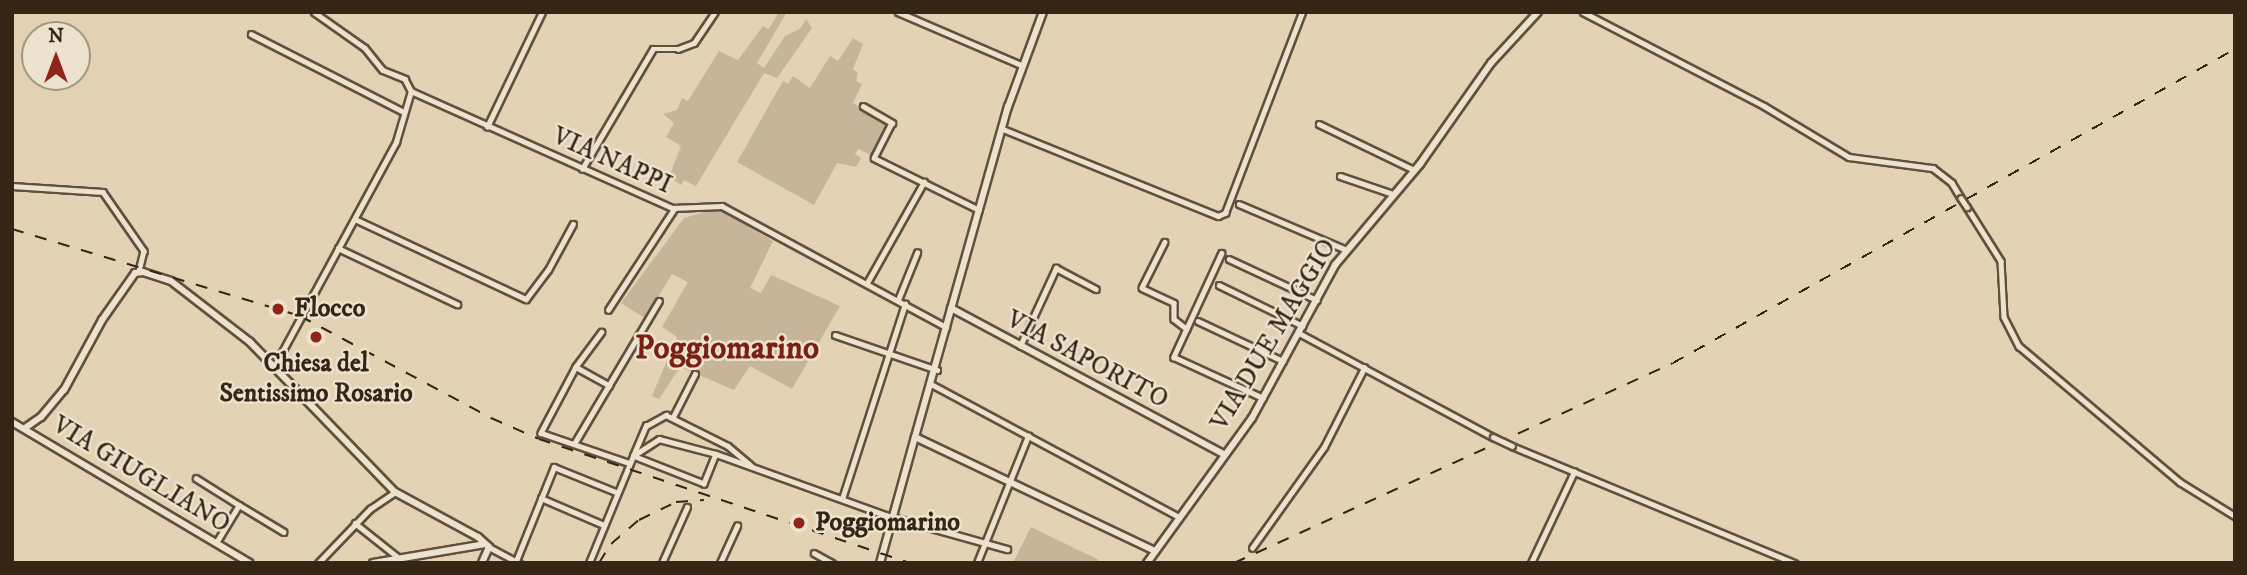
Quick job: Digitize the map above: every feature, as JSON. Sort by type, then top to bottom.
[{"type":"street","name":"VIA NAPPI","points":[[314,12],[365,48],[383,70],[405,79],[411,91],[674,209],[722,206],[810,257],[946,327]]},
{"type":"street","points":[[487,127],[542,12]]},
{"type":"street","points":[[582,169],[653,49],[690,45],[715,12]]},
{"type":"street","points":[[898,12],[1021,65]]},
{"type":"street","points":[[880,563],[915,437],[933,385],[951,308],[1021,65],[1043,12]]},
{"type":"street","points":[[1003,129],[1218,216],[1225,213],[1302,12]]},
{"type":"street","name":"VIA DUE MAGGIO","points":[[1147,563],[1264,398],[1347,250],[1414,170],[1491,63],[1538,12]]},
{"type":"street","points":[[1583,12],[1764,106],[1849,157],[1933,168],[1952,183],[2003,266],[2004,317],[2019,346],[2180,482],[2235,516]]},
{"type":"street","points":[[251,34],[402,111]]},
{"type":"street","points":[[275,365],[396,142],[402,111],[411,91]]},
{"type":"street","points":[[863,106],[892,123],[874,158],[979,210]]},
{"type":"street","points":[[1319,124],[1414,170]]},
{"type":"street","points":[[1340,176],[1393,194]]},
{"type":"street","points":[[867,284],[924,182]]},
{"type":"street","points":[[12,186],[103,192],[144,251],[139,271],[102,320],[64,390],[41,417],[25,428]]},
{"type":"street","points":[[1239,204],[1347,250]]},
{"type":"street","points":[[608,310],[674,209]]},
{"type":"street","points":[[355,219],[526,299],[573,224]]},
{"type":"street","points":[[1165,242],[1142,288],[1174,303],[1174,319],[1187,329]]},
{"type":"street","points":[[338,248],[457,304]]},
{"type":"street","points":[[898,300],[917,253]]},
{"type":"street","points":[[1222,253],[1174,357],[1264,398]]},
{"type":"street","points":[[1229,259],[1317,300]]},
{"type":"street","points":[[1020,346],[1056,268],[1096,289]]},
{"type":"street","points":[[139,271],[171,281],[275,365],[395,492],[517,562],[554,467],[616,492]]},
{"type":"street","points":[[1219,285],[1364,368],[1493,437],[1796,563]]},
{"type":"street","points":[[574,444],[659,300]]},
{"type":"street","points":[[842,499],[905,304]]},
{"type":"street","name":"VIA SAPORITO","points":[[951,308],[1223,454]]},
{"type":"street","points":[[1198,321],[1284,361]]},
{"type":"street","points":[[602,332],[576,367],[541,433],[629,463]]},
{"type":"street","points":[[835,335],[937,370]]},
{"type":"street","points":[[576,367],[609,386]]},
{"type":"street","points":[[1252,548],[1324,447],[1364,368]]},
{"type":"street","points":[[673,417],[695,374]]},
{"type":"street","points":[[933,385],[1179,517]]},
{"type":"street","points":[[589,563],[629,463],[651,420],[661,414],[673,417],[728,446],[754,468]]},
{"type":"street","name":"VIA GIUGLIANO","points":[[12,422],[249,563]]},
{"type":"street","points":[[977,563],[1028,436]]},
{"type":"street","points":[[915,437],[1155,551]]},
{"type":"street","points":[[633,456],[649,442],[668,439],[894,517],[1007,549]]},
{"type":"street","points":[[633,456],[704,484],[716,454]]},
{"type":"street","points":[[1531,563],[1574,471]]},
{"type":"street","points":[[197,478],[284,531]]},
{"type":"street","points":[[318,563],[355,523],[395,492]]},
{"type":"street","points":[[541,498],[604,525]]},
{"type":"street","points":[[216,543],[239,505]]},
{"type":"street","points":[[662,563],[687,507]]},
{"type":"street","points":[[355,523],[400,558]]},
{"type":"street","points":[[720,563],[737,526]]},
{"type":"street","points":[[373,563],[484,545]]},
{"type":"street","points":[[482,563],[484,545]]},
{"type":"street","points":[[814,553],[832,563]]},
{"type":"shaded area","points":[[779,12],[787,12],[757,63],[764,68],[785,36],[800,29],[806,19],[812,28],[777,78],[764,73],[696,186],[684,180],[681,185],[669,177],[681,146],[666,137],[674,123],[663,114],[677,110],[682,98],[688,101],[719,51],[738,60],[763,26],[769,29]]},
{"type":"shaded area","points":[[853,38],[863,44],[853,69],[858,73],[856,81],[862,84],[853,103],[889,125],[873,156],[858,149],[855,154],[861,158],[856,167],[837,163],[814,205],[737,162],[783,81],[788,84],[793,76],[810,88],[830,56],[838,61]]},
{"type":"shaded area","points":[[717,208],[773,241],[750,288],[761,293],[771,275],[840,306],[792,389],[750,366],[734,390],[680,367],[659,399],[652,396],[677,337],[662,327],[688,282],[672,274],[645,318],[621,303],[684,218]]},
{"type":"shaded area","points":[[1031,527],[1099,560],[1098,563],[1013,563]]},
{"type":"railway","points":[[1234,563],[1673,363],[2235,49]]},
{"type":"railway","points":[[12,229],[300,316],[491,418],[539,439],[910,563]]},
{"type":"railway","points":[[599,563],[611,544],[639,520],[676,502],[704,500]]},
{"type":"place","name":"Flocco","points":[[278,309]]},
{"type":"place","name":"Chiesa del Sentissimo Rosario","points":[[316,337]]},
{"type":"place","name":"Poggiomarino","points":[[799,523]]},
{"type":"district","name":"Poggiomarino","points":[[727,349]]}]
